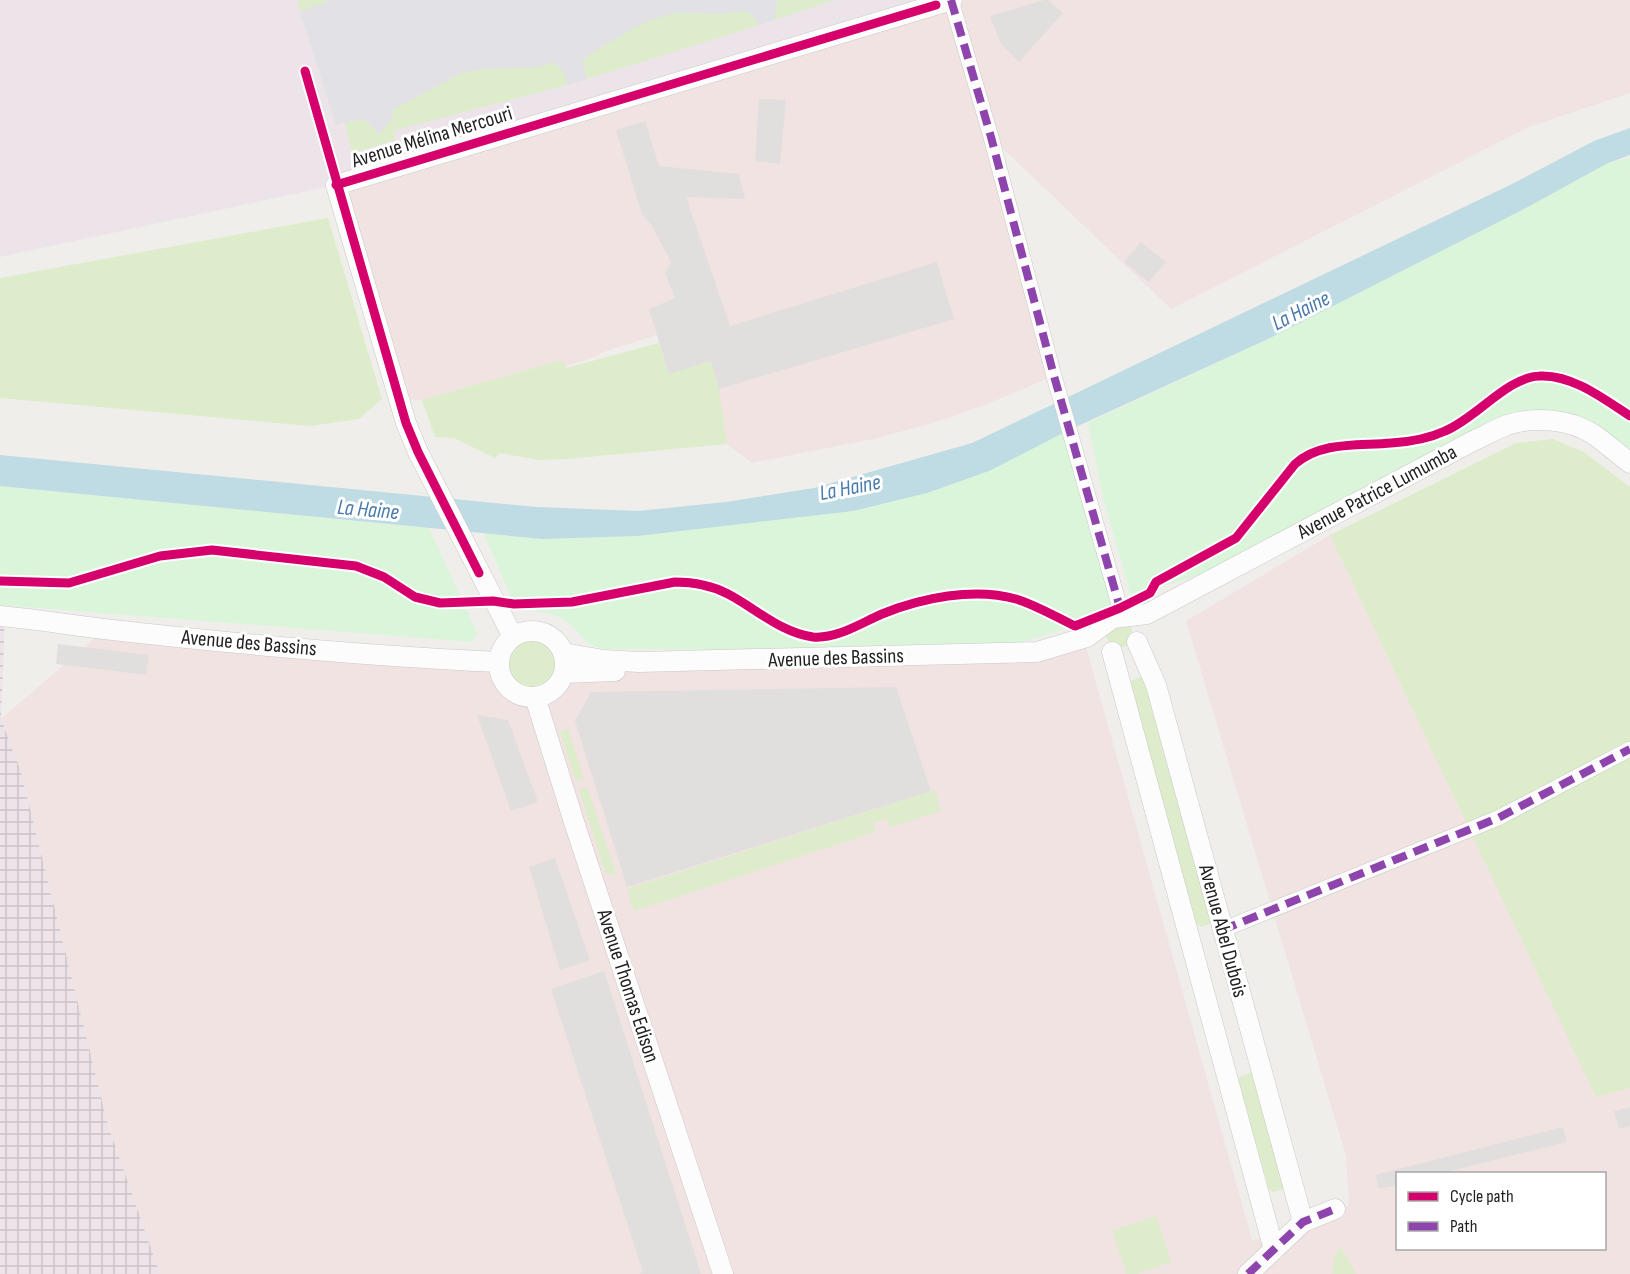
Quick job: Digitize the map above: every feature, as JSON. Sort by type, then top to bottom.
[{"type":"street","points":[[952,0],[1080,467],[1123,613],[1135,624],[1138,639],[1129,652],[1111,656],[1101,638],[1103,626],[1123,613]]},
{"type":"street","name":"Avenue Mélina Mercouri","points":[[513,637],[418,452],[406,423],[336,185],[952,0]]},
{"type":"street","name":"Avenue Patrice Lumumba","points":[[1123,613],[1147,614],[1473,441],[1508,425],[1543,420],[1557,421],[1592,434],[1630,463]]},
{"type":"street","name":"Avenue Patrice Lumumba","points":[[1138,639],[1151,622],[1165,614],[1509,433],[1533,428],[1569,433],[1588,442],[1630,475]]},
{"type":"street","name":"Avenue des Bassins","points":[[0,616],[275,646],[428,659],[499,662]]},
{"type":"street","name":"Avenue des Bassins","points":[[563,653],[604,660],[639,662],[1037,651],[1087,637],[1103,626]]},
{"type":"street","points":[[522,633],[542,633],[558,644],[563,653],[564,673],[560,682],[545,695],[526,697],[509,688],[500,672],[501,652],[513,637],[522,633]]},
{"type":"street","name":"Avenue Abel Dubois","points":[[1138,639],[1156,685],[1303,1222]]},
{"type":"street","name":"Avenue des Bassins","points":[[564,673],[604,671],[704,673],[875,669],[1037,661],[1093,646],[1111,656]]},
{"type":"street","name":"Avenue Abel Dubois","points":[[1111,656],[1274,1250]]},
{"type":"street","name":"Avenue Thomas Edison","points":[[535,697],[723,1274]]},
{"type":"street","points":[[1222,930],[1498,818],[1630,749]]},
{"type":"street","points":[[1248,1274],[1303,1222],[1335,1209]]},
{"type":"shaded area","points":[[0,0],[934,0],[336,185],[0,257]]},
{"type":"shaded area","points":[[331,0],[777,0],[774,20],[759,25],[749,12],[738,11],[723,14],[674,13],[641,24],[587,56],[583,62],[587,79],[567,85],[564,72],[553,62],[539,67],[463,72],[392,110],[392,120],[379,134],[367,122],[360,119],[336,125],[300,12]]},
{"type":"shaded area","points":[[952,0],[1630,0],[1630,93],[1529,127],[1171,309],[992,138],[1054,376],[939,421],[878,438],[752,463],[727,444],[719,390],[669,374],[657,335],[564,367],[562,360],[422,400],[399,399],[336,185]]},
{"type":"shaded area","points":[[1048,0],[1063,13],[1019,62],[1001,44],[990,16]]},
{"type":"shaded area","points":[[759,99],[786,100],[780,164],[755,161]]},
{"type":"shaded area","points":[[645,121],[659,166],[739,174],[745,199],[686,197],[730,326],[937,262],[954,319],[719,389],[711,361],[669,374],[649,309],[675,298],[665,273],[671,262],[652,226],[642,214],[616,130]]},
{"type":"shaded area","points":[[1141,242],[1166,262],[1149,282],[1124,262]]},
{"type":"shaded area","points":[[1330,535],[1596,1096],[1630,1088],[1630,1274],[160,1274],[108,1125],[21,772],[1,719],[105,629],[532,664],[1085,643],[1252,1240],[1289,1235],[1335,1209],[1349,1205],[1346,1156],[1186,621]]},
{"type":"shaded area","points":[[0,616],[5,616],[1,719],[21,772],[108,1125],[160,1274],[0,1274]]},
{"type":"shaded area","points":[[58,644],[149,655],[146,675],[56,664]]},
{"type":"shaded area","points":[[896,687],[931,791],[627,887],[575,721],[591,692]]},
{"type":"shaded area","points":[[477,715],[508,720],[538,802],[511,811]]},
{"type":"shaded area","points":[[555,858],[590,960],[560,970],[529,867]]},
{"type":"shaded area","points":[[604,971],[701,1274],[639,1274],[643,1272],[551,989]]},
{"type":"shaded area","points":[[1630,1107],[1630,1126],[1619,1129],[1614,1111]]},
{"type":"shaded area","points":[[1563,1127],[1567,1142],[1446,1172],[1396,1172],[1396,1185],[1379,1189],[1375,1175]]},
{"type":"green space","points":[[297,0],[331,0],[300,12]]},
{"type":"green space","points":[[777,0],[835,0],[774,20]]},
{"type":"green space","points":[[749,12],[759,25],[587,79],[583,62],[587,56],[651,20],[674,13]]},
{"type":"green space","points":[[553,62],[564,72],[567,85],[395,130],[395,140],[352,153],[345,123],[364,121],[380,134],[392,110],[463,72],[539,67]]},
{"type":"green space","points":[[1630,158],[1630,451],[1592,422],[1556,412],[1202,574],[1131,596],[1103,497],[1088,423],[1268,339],[1608,163]]},
{"type":"green space","points":[[328,218],[382,399],[359,419],[310,426],[0,398],[0,278]]},
{"type":"green space","points":[[659,343],[669,373],[711,361],[719,389],[727,444],[567,459],[539,460],[500,453],[495,458],[454,438],[435,437],[422,400],[562,360],[566,368]]},
{"type":"green space","points":[[1069,430],[1120,608],[1075,626],[1012,645],[824,650],[604,649],[586,641],[569,623],[557,616],[514,604],[484,533],[542,539],[637,536],[927,493],[989,471]]},
{"type":"green space","points":[[1553,439],[1584,452],[1630,487],[1630,1088],[1596,1097],[1330,535],[1516,443]]},
{"type":"green space","points":[[0,486],[429,528],[477,633],[473,642],[0,605]]},
{"type":"green space","points":[[1130,626],[1132,638],[1129,644],[1118,648],[1112,645],[1106,634],[1108,627]]},
{"type":"green space","points":[[527,639],[537,639],[547,643],[555,651],[559,666],[555,681],[547,689],[537,693],[527,693],[517,689],[509,681],[505,671],[505,661],[509,651],[517,643]]},
{"type":"green space","points":[[1146,675],[1211,923],[1201,927],[1196,923],[1130,681]]},
{"type":"green space","points":[[568,729],[584,779],[576,781],[560,732]]},
{"type":"green space","points":[[587,787],[617,876],[605,872],[579,790]]},
{"type":"green space","points":[[935,790],[941,811],[890,827],[887,818],[873,823],[875,832],[634,911],[627,889]]},
{"type":"green space","points":[[1253,1072],[1285,1189],[1273,1192],[1269,1189],[1238,1081],[1241,1076]]},
{"type":"green space","points":[[1156,1216],[1171,1262],[1136,1274],[1127,1274],[1112,1231]]},
{"type":"green space","points":[[1341,1246],[1356,1274],[1332,1274],[1335,1255]]},
{"type":"water","name":"La Haine","points":[[1630,128],[1630,155],[1608,163],[1522,210],[1268,339],[1069,430],[989,471],[927,493],[853,511],[637,536],[542,539],[0,486],[0,455],[537,507],[638,511],[726,502],[814,488],[972,443],[1512,184],[1594,141]]},
{"type":"marked path","points":[[951,0],[991,137],[1054,376],[1120,608]]},
{"type":"marked path","points":[[1222,930],[1498,818],[1630,749]]},
{"type":"marked path","points":[[1248,1274],[1303,1222],[1335,1209]]},
{"type":"cycle path","points":[[336,185],[936,5]]},
{"type":"cycle path","points":[[305,71],[406,423],[418,452],[479,573]]},
{"type":"cycle path","points":[[0,581],[69,583],[160,556],[212,550],[356,566],[384,577],[415,597],[440,603],[572,602],[675,582],[695,583],[722,591],[790,631],[813,637],[840,633],[913,603],[965,594],[1016,599],[1075,626],[1150,593],[1156,582],[1236,538],[1295,464],[1316,451],[1341,446],[1404,442],[1433,436],[1456,425],[1515,383],[1539,376],[1551,376],[1575,383],[1630,416]]}]
